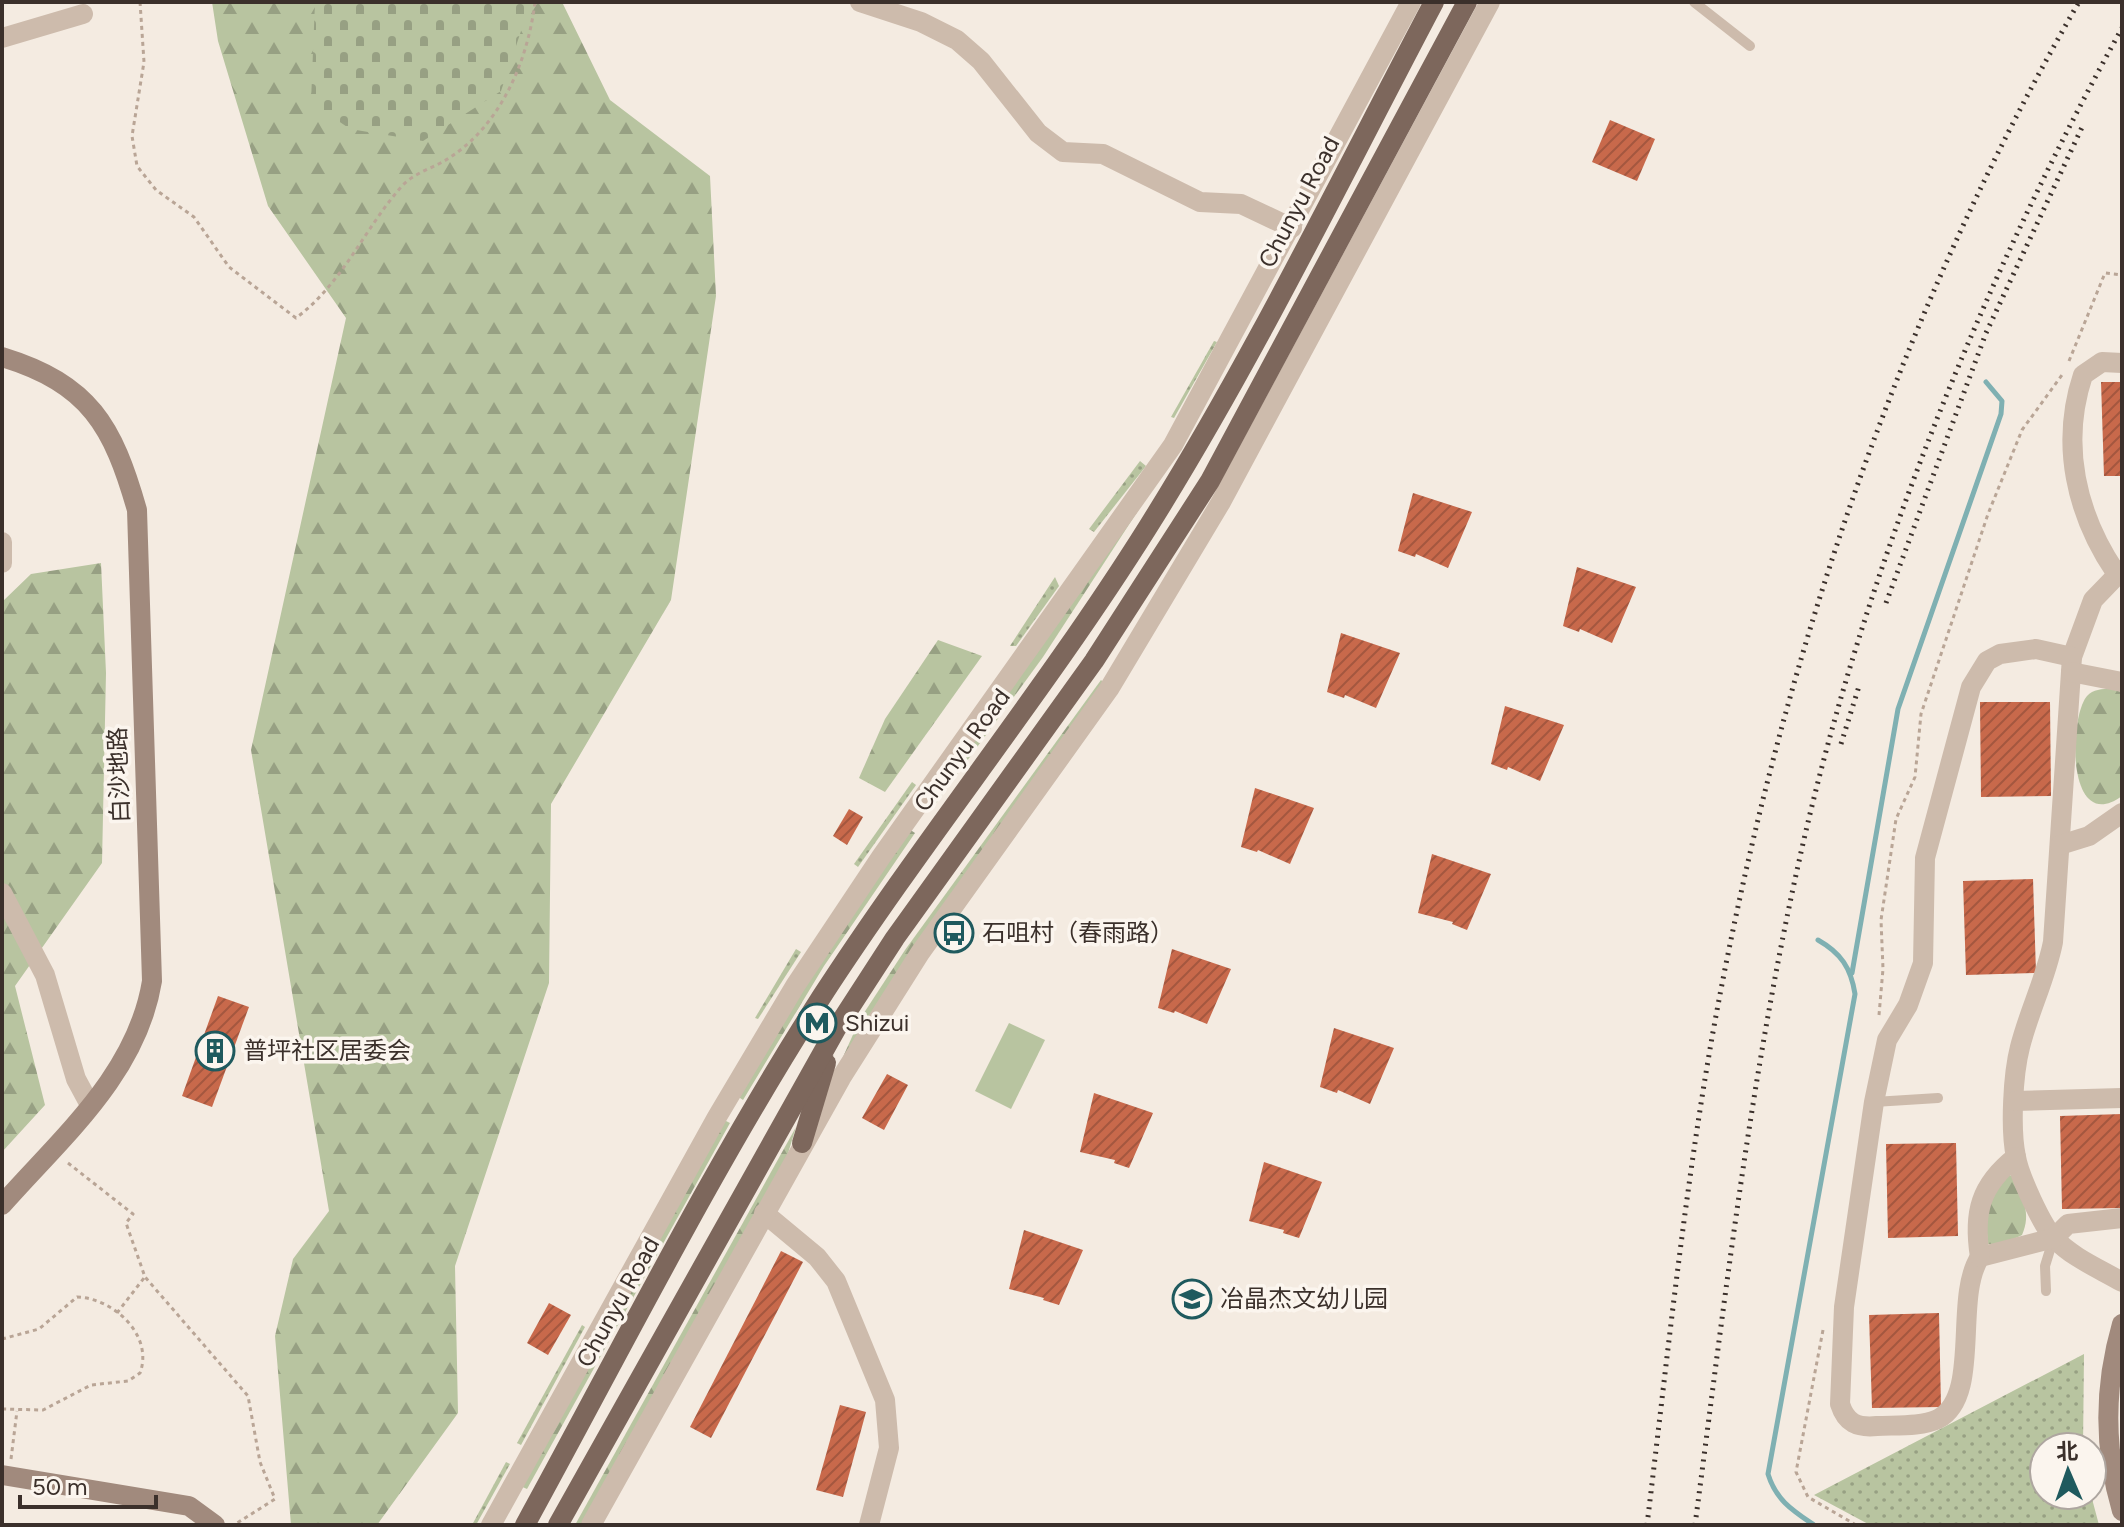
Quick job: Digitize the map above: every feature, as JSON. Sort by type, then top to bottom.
[{"type":"main road","name":"Chunyu Road","points":[[525,1525],[742,1132],[820,1000],[925,846],[1076,635],[1184,467],[1434,2]]},
{"type":"main road","points":[[558,1525],[836,1029],[895,938],[1094,661],[1180,530],[1246,419],[1467,2]]},
{"type":"main road","points":[[802,1143],[836,1029]]},
{"type":"street","points":[[860,2],[921,22],[957,40],[981,61],[1038,133],[1063,152],[1103,154],[1200,202],[1241,204],[1292,228]]},
{"type":"street","points":[[491,1525],[779,1012],[881,857],[1173,445],[1411,2]]},
{"type":"street","points":[[591,1525],[802,1143],[920,953],[1127,660],[1269,419],[1490,2]]},
{"type":"street","points":[[2,38],[83,14]]},
{"type":"street","name":"白沙地路","points":[[2,357],[64,385],[104,421],[122,459],[137,510],[152,981],[140,1032],[111,1081],[2,1205]]},
{"type":"street","points":[[2122,363],[2102,362],[2083,375],[2073,422],[2076,482],[2084,517],[2119,572],[2093,600],[2072,665],[2053,942],[2047,974],[2020,1046],[2015,1101],[2016,1157],[2054,1238],[2122,1282]]},
{"type":"street","points":[[2,542],[2,563]]},
{"type":"street","points":[[2016,1157],[2000,1169],[1982,1194],[1975,1230],[1980,1257],[1967,1285],[1962,1378],[1951,1409],[1928,1423],[1866,1427],[1852,1424],[1840,1404],[1842,1326],[1874,1102],[1887,1040],[1908,1005],[1920,974],[1925,858],[1971,687],[1987,661],[2000,654],[2036,649],[2122,682]]},
{"type":"street","points":[[2060,845],[2089,836],[2122,813]]},
{"type":"street","points":[[2,893],[45,975],[76,1079],[90,1105]]},
{"type":"street","points":[[2015,1101],[2122,1098]]},
{"type":"street","points":[[764,1213],[809,1250],[836,1281],[885,1400],[889,1448],[869,1525]]},
{"type":"street","points":[[1980,1257],[2054,1238],[2068,1224],[2122,1218]]},
{"type":"street","points":[[2122,1324],[2112,1371],[2108,1429],[2115,1487],[2122,1511]]},
{"type":"street","points":[[6,1476],[189,1506],[215,1525]]},
{"type":"lane","points":[[1694,2],[1750,46]]},
{"type":"lane","points":[[1874,1102],[1938,1098]]},
{"type":"lane","points":[[2046,1291],[2045,1266],[2054,1238]]},
{"type":"path","points":[[140,2],[144,62],[132,136],[137,166],[156,190],[194,217],[229,267],[296,318],[321,300],[340,276],[354,249],[411,177],[451,157],[495,114],[531,36],[535,2]]},
{"type":"path","points":[[51,1150],[133,1214],[126,1223],[145,1277],[248,1396],[260,1462],[275,1499],[234,1525]]},
{"type":"path","points":[[117,1313],[145,1277]]},
{"type":"path","points":[[2,1339],[39,1329],[77,1297],[95,1298],[117,1313],[139,1335],[144,1364],[140,1373],[128,1381],[91,1385],[43,1410],[2,1409]]},
{"type":"path","points":[[6,1476],[17,1411]]},
{"type":"green space","points":[[212,2],[562,2],[610,100],[710,176],[716,296],[671,600],[551,804],[549,983],[455,1266],[458,1413],[377,1525],[291,1525],[275,1336],[293,1259],[329,1211],[251,750],[346,318],[268,206],[218,41]]},
{"type":"green space","points":[[315,2],[524,2],[526,16],[501,91],[423,141],[350,129],[311,102]]},
{"type":"green space","points":[[1214,341],[1217,342],[1174,418],[1171,417]]},
{"type":"green space","points":[[1140,461],[1146,466],[1094,532],[1089,529]]},
{"type":"green space","points":[[1143,503],[1043,657],[934,806],[928,801]]},
{"type":"green space","points":[[101,563],[106,673],[102,863],[15,986],[45,1105],[2,1152],[2,602],[31,574]]},
{"type":"green space","points":[[1055,577],[1059,586],[1016,646],[1010,646]]},
{"type":"green space","points":[[938,640],[982,656],[885,792],[859,778],[885,719]]},
{"type":"green space","points":[[1101,680],[1104,683],[843,1057],[860,1019],[905,950]]},
{"type":"green space","points":[[2101,689],[2122,692],[2122,796],[2104,804],[2091,800],[2082,788],[2075,748],[2081,709],[2087,696]]},
{"type":"green space","points":[[912,782],[916,785],[858,867],[854,864]]},
{"type":"green space","points":[[909,829],[915,833],[824,966],[743,1100],[737,1096],[776,1029]]},
{"type":"green space","points":[[796,949],[801,952],[758,1019],[755,1018]]},
{"type":"green space","points":[[1009,1023],[1045,1040],[1011,1109],[975,1091]]},
{"type":"green space","points":[[722,1119],[730,1123],[527,1489],[518,1485]]},
{"type":"green space","points":[[796,1127],[786,1160],[585,1525],[575,1525]]},
{"type":"green space","points":[[2008,1175],[2014,1176],[2023,1199],[2025,1227],[2022,1235],[2002,1245],[1988,1244],[1984,1203]]},
{"type":"green space","points":[[582,1325],[585,1327],[521,1445],[517,1443]]},
{"type":"green space","points":[[2084,1354],[2083,1431],[2028,1431],[2028,1511],[2095,1511],[2099,1525],[1870,1525],[1814,1495]]},
{"type":"green space","points":[[506,1462],[510,1464],[476,1525],[472,1525]]},
{"type":"building","points":[[1610,120],[1655,139],[1637,181],[1592,162]]},
{"type":"building","points":[[2101,382],[2122,382],[2122,476],[2104,476]]},
{"type":"building","points":[[1413,493],[1472,512],[1448,568],[1416,554],[1415,557],[1398,551]]},
{"type":"building","points":[[1577,567],[1636,587],[1612,643],[1580,629],[1579,632],[1563,626]]},
{"type":"building","points":[[1341,633],[1400,653],[1376,708],[1345,695],[1344,698],[1327,692]]},
{"type":"building","points":[[1980,702],[2050,702],[2051,796],[1981,797]]},
{"type":"building","points":[[1505,706],[1564,725],[1540,781],[1508,767],[1507,770],[1491,764]]},
{"type":"building","points":[[1255,788],[1314,808],[1290,864],[1258,850],[1241,847]]},
{"type":"building","points":[[849,809],[863,817],[847,845],[833,836]]},
{"type":"building","points":[[1432,854],[1491,874],[1467,930],[1453,922],[1418,913]]},
{"type":"building","points":[[2033,879],[2036,973],[1966,975],[1963,881]]},
{"type":"building","points":[[1172,949],[1231,969],[1207,1024],[1175,1011],[1158,1008]]},
{"type":"building","name":"普坪社区居委会","points":[[218,996],[249,1007],[212,1107],[182,1096]]},
{"type":"building","points":[[1334,1028],[1394,1048],[1370,1104],[1338,1090],[1337,1093],[1320,1087]]},
{"type":"building","points":[[887,1074],[908,1085],[884,1130],[862,1118]]},
{"type":"building","points":[[1094,1093],[1153,1113],[1129,1168],[1114,1163],[1115,1160],[1080,1152]]},
{"type":"building","points":[[2122,1114],[2122,1208],[2062,1209],[2060,1116]]},
{"type":"building","points":[[1956,1143],[1958,1236],[1888,1238],[1886,1144]]},
{"type":"building","points":[[1264,1162],[1322,1182],[1299,1238],[1283,1233],[1284,1230],[1249,1221]]},
{"type":"building","points":[[1024,1230],[1083,1250],[1059,1305],[1009,1289]]},
{"type":"building","points":[[781,1251],[803,1262],[711,1438],[690,1427]]},
{"type":"building","points":[[549,1303],[571,1315],[548,1355],[527,1343]]},
{"type":"building","points":[[1939,1313],[1941,1407],[1872,1408],[1869,1315]]},
{"type":"building","points":[[840,1405],[866,1412],[843,1497],[816,1490]]},
{"type":"waterway","points":[[1852,973],[1898,709],[2001,414],[2002,401],[1986,382]]},
{"type":"waterway","points":[[1814,1525],[1780,1498],[1768,1474],[1855,994],[1844,962],[1818,940]]},
{"type":"railway","points":[[1647,1525],[1685,1216],[1713,1032],[1740,898],[1772,764],[1809,632],[1852,501],[1900,372],[1954,246],[2013,122],[2079,2]]},
{"type":"railway","points":[[1695,1525],[1741,1185],[1768,1016],[1802,848],[1828,742],[1859,637],[1934,427],[2022,222],[2122,28]]},
{"type":"railway","points":[[1886,603],[1986,333],[2084,123]]},
{"type":"railway","points":[[1841,744],[1860,683]]},
{"type":"place","name":"石咀村（春雨路）","points":[[954,933]]},
{"type":"place","name":"Shizui","points":[[817,1023]]},
{"type":"place","name":"普坪社区居委会","points":[[215,1051]]},
{"type":"place","name":"冶晶杰文幼儿园","points":[[1192,1299]]}]
